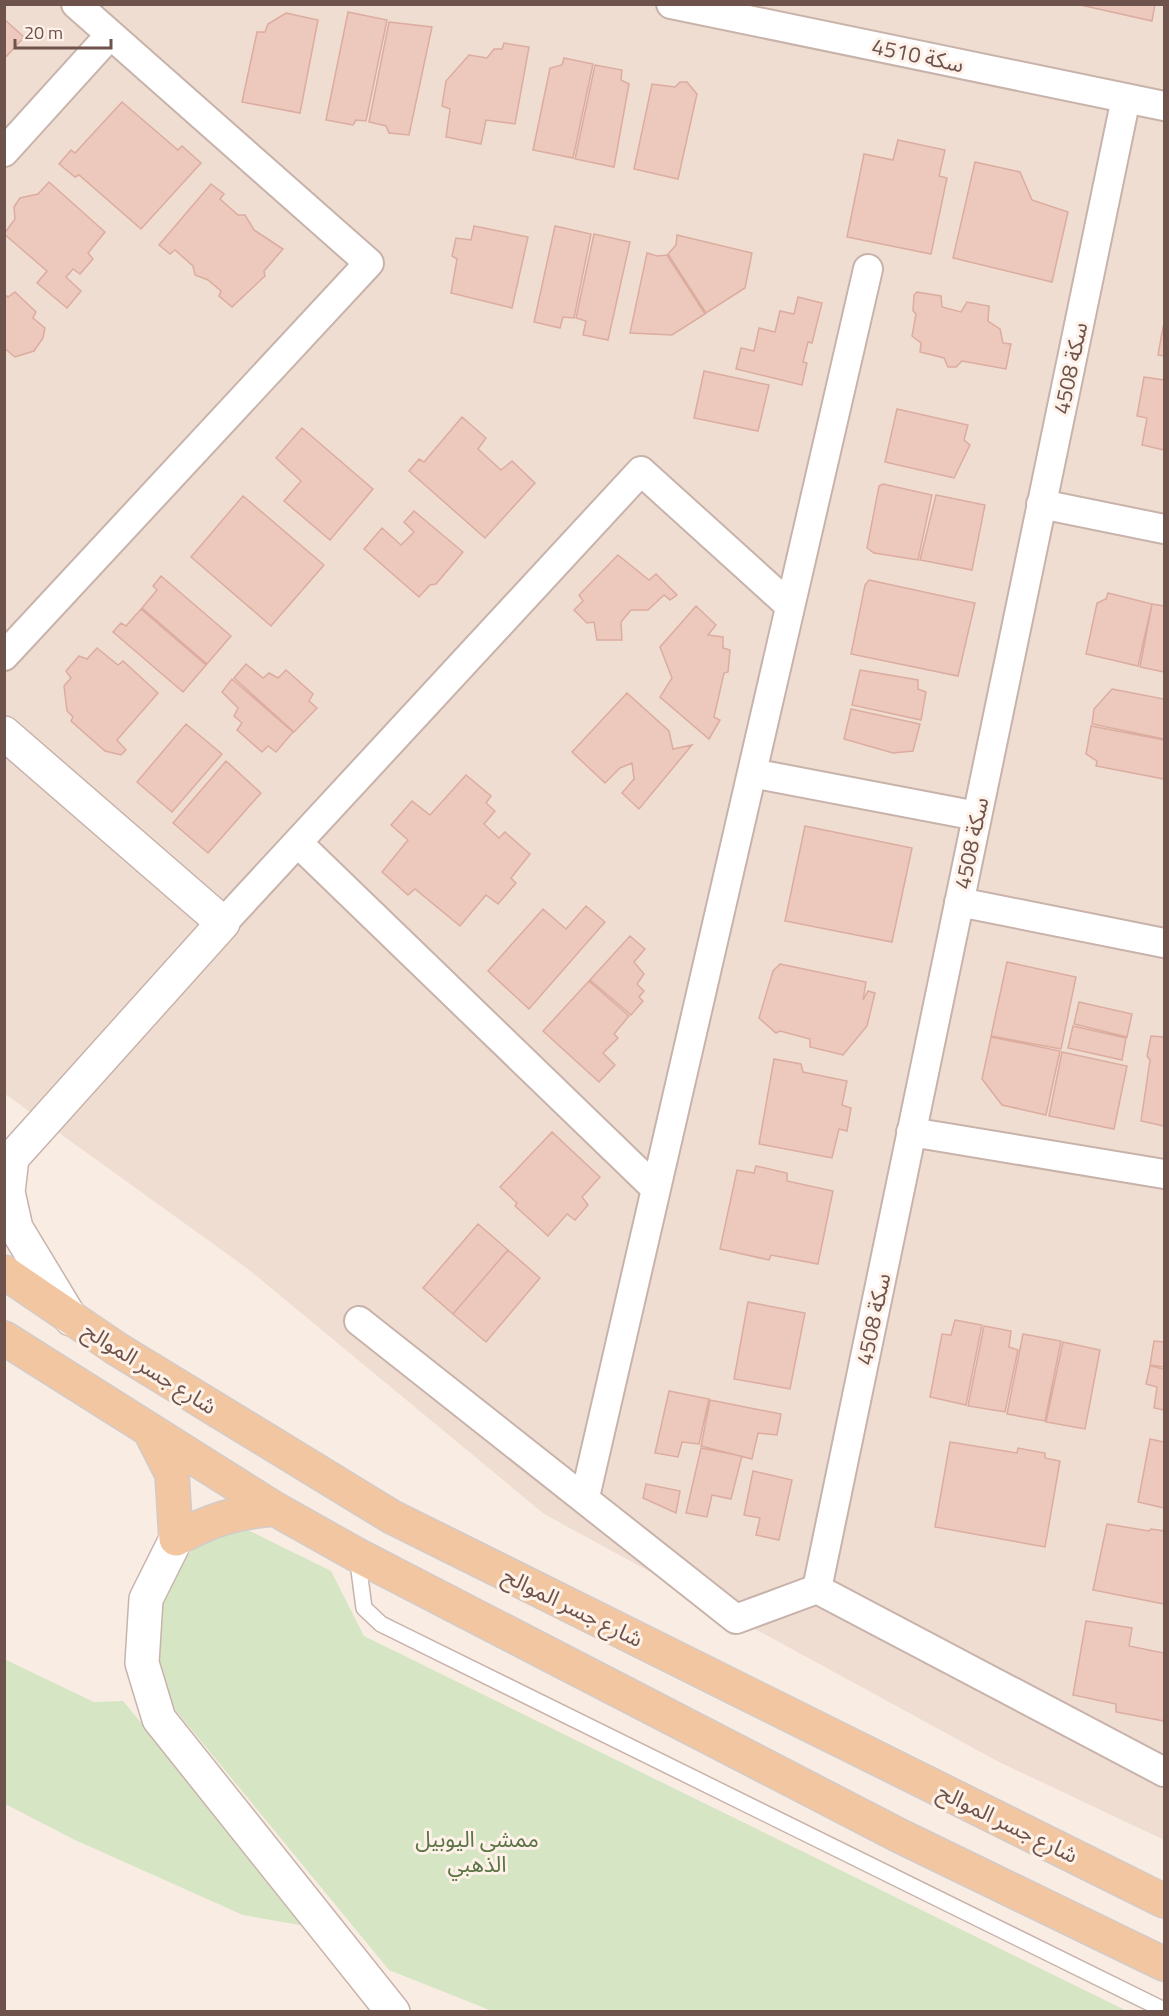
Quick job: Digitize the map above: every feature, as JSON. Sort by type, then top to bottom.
[{"type":"main road","name":"شارع جسر الموالح","points":[[4,1272],[71,1319],[392,1517],[1164,1901]]},
{"type":"main road","points":[[4,1338],[275,1509],[357,1555],[900,1836],[1164,1964]]},
{"type":"main road","points":[[149,1430],[172,1474],[176,1539],[206,1522],[249,1511],[275,1509]]},
{"type":"street","points":[[4,656],[369,263],[76,4]]},
{"type":"street","name":"سكة 4510","points":[[671,4],[722,9],[1164,106]]},
{"type":"street","points":[[4,152],[110,35]]},
{"type":"street","name":"سكة 4508","points":[[817,1589],[1126,98]]},
{"type":"street","points":[[585,1497],[868,269]]},
{"type":"street","points":[[71,1319],[16,1228],[8,1191],[8,1159],[640,471],[790,606]]},
{"type":"street","points":[[1041,504],[1164,529]]},
{"type":"street","points":[[4,733],[224,923]]},
{"type":"street","points":[[752,772],[977,816]]},
{"type":"street","points":[[298,843],[656,1189]]},
{"type":"street","points":[[959,902],[1164,943]]},
{"type":"street","points":[[911,1132],[1164,1174]]},
{"type":"street","points":[[359,1321],[585,1497],[736,1619],[817,1589],[1164,1772]]},
{"type":"street","points":[[176,1539],[146,1599],[142,1663],[159,1719],[393,2012]]},
{"type":"lane","points":[[357,1555],[364,1608],[381,1624],[1164,2010]]},
{"type":"shaded area","points":[[5,5],[1164,5],[1164,1840],[997,1761],[544,1514],[248,1269],[5,1094]]},
{"type":"green space","name":"ممشى اليوبيل الذهبي","points":[[238,1525],[331,1571],[364,1636],[1127,2011],[492,2011],[389,1970],[173,1707],[152,1668],[163,1583],[198,1544]]},
{"type":"green space","points":[[4,1659],[94,1702],[123,1701],[311,1927],[243,1915],[75,1840],[5,1804]]},
{"type":"building","points":[[1076,4],[1155,4],[1152,21]]},
{"type":"building","points":[[348,12],[387,20],[366,121],[356,120],[353,125],[326,120]]},
{"type":"building","points":[[286,13],[318,20],[300,113],[242,102],[257,32],[265,32],[268,24]]},
{"type":"building","points":[[4,19],[24,37],[4,59]]},
{"type":"building","points":[[389,22],[432,27],[409,135],[389,133],[386,126],[369,122]]},
{"type":"building","points":[[504,43],[529,47],[515,124],[486,120],[481,144],[446,137],[450,109],[442,106],[446,81],[469,55],[487,58],[494,49],[502,49]]},
{"type":"building","points":[[564,58],[593,64],[573,158],[533,150],[550,68],[562,65]]},
{"type":"building","points":[[595,65],[622,70],[621,80],[629,84],[614,167],[575,159]]},
{"type":"building","points":[[680,82],[687,82],[697,94],[678,179],[634,169],[652,84],[675,87]]},
{"type":"building","points":[[122,102],[178,150],[182,146],[201,163],[141,229],[79,175],[75,177],[59,164],[71,150],[75,153]]},
{"type":"building","points":[[898,140],[945,150],[939,176],[947,178],[931,254],[847,237],[864,154],[893,160]]},
{"type":"building","points":[[975,162],[1020,172],[1032,200],[1068,212],[1052,282],[953,258]]},
{"type":"building","points":[[49,182],[105,232],[88,253],[93,259],[80,274],[73,269],[66,277],[81,291],[67,308],[37,283],[47,271],[4,234],[15,219],[14,207],[20,198],[38,194]]},
{"type":"building","points":[[211,184],[224,194],[220,199],[238,215],[245,215],[254,230],[283,249],[264,271],[265,276],[232,307],[219,296],[221,291],[208,280],[195,275],[193,266],[175,250],[170,254],[159,245]]},
{"type":"building","points":[[474,226],[528,237],[512,308],[451,293],[457,259],[452,256],[456,238],[471,240]]},
{"type":"building","points":[[555,226],[591,234],[574,318],[563,317],[560,328],[534,322]]},
{"type":"building","points":[[594,234],[630,242],[608,340],[583,335],[586,321],[576,318]]},
{"type":"building","points":[[677,235],[752,253],[745,288],[706,313],[668,254],[676,245]]},
{"type":"building","points":[[647,253],[657,256],[667,255],[705,314],[672,335],[630,333]]},
{"type":"building","points":[[15,292],[36,312],[33,318],[45,328],[43,338],[34,351],[15,357],[4,348],[4,294],[8,297]]},
{"type":"building","points":[[917,292],[941,296],[942,307],[961,312],[967,302],[989,306],[988,321],[1000,329],[1003,343],[1011,344],[1006,369],[962,361],[956,367],[948,367],[944,358],[920,352],[921,343],[912,336],[916,314],[913,311],[914,295]]},
{"type":"building","points":[[798,297],[822,303],[812,343],[808,342],[803,362],[807,363],[802,385],[736,369],[741,348],[754,351],[759,328],[775,332],[780,311],[794,314]]},
{"type":"building","points":[[1164,328],[1164,356],[1158,355]]},
{"type":"building","points":[[704,371],[769,385],[758,431],[694,418]]},
{"type":"building","points":[[1144,377],[1164,380],[1164,450],[1142,445],[1147,418],[1137,416]]},
{"type":"building","points":[[897,409],[968,425],[964,440],[970,445],[954,478],[885,462]]},
{"type":"building","points":[[462,417],[486,438],[478,449],[501,470],[512,461],[535,483],[485,538],[409,471],[419,459],[424,462]]},
{"type":"building","points":[[302,428],[373,489],[330,540],[284,501],[301,481],[276,458]]},
{"type":"building","points":[[883,484],[932,495],[918,560],[874,553],[867,548],[879,486]]},
{"type":"building","points":[[936,495],[985,505],[972,570],[920,560]]},
{"type":"building","points":[[243,496],[324,565],[271,626],[191,557]]},
{"type":"building","points":[[414,511],[463,552],[436,584],[430,585],[419,597],[364,549],[382,528],[401,545],[414,532],[404,522]]},
{"type":"building","points":[[618,555],[649,580],[656,574],[677,595],[670,600],[664,595],[648,610],[631,610],[621,622],[622,640],[597,640],[594,622],[587,623],[574,610],[583,601],[579,595]]},
{"type":"building","points":[[161,576],[231,636],[207,664],[142,608],[157,590],[153,586]]},
{"type":"building","points":[[869,580],[975,603],[958,676],[851,654],[865,585]]},
{"type":"building","points":[[1108,593],[1152,604],[1138,666],[1086,654],[1097,603],[1106,599]]},
{"type":"building","points":[[1152,604],[1164,606],[1164,672],[1140,667]]},
{"type":"building","points":[[696,606],[716,625],[708,635],[723,637],[723,648],[730,650],[728,672],[724,673],[714,717],[720,720],[709,739],[660,697],[672,678],[660,647]]},
{"type":"building","points":[[141,609],[206,665],[183,692],[113,632],[121,623],[126,626]]},
{"type":"building","points":[[97,648],[118,665],[123,661],[158,693],[117,740],[126,750],[121,755],[105,751],[71,721],[73,717],[67,711],[64,686],[71,678],[66,671],[79,656],[87,659]]},
{"type":"building","points":[[246,664],[263,678],[269,673],[278,678],[286,670],[313,694],[309,701],[317,708],[294,732],[234,678]]},
{"type":"building","points":[[860,670],[918,680],[918,689],[926,692],[921,720],[852,705]]},
{"type":"building","points":[[232,679],[293,732],[276,752],[268,746],[262,752],[237,730],[242,723],[234,716],[238,708],[222,692]]},
{"type":"building","points":[[1112,689],[1164,699],[1164,739],[1092,724],[1094,709]]},
{"type":"building","points":[[627,693],[669,731],[673,749],[692,745],[639,809],[622,793],[634,779],[632,763],[620,768],[605,783],[572,752]]},
{"type":"building","points":[[851,709],[920,724],[913,751],[893,753],[844,739]]},
{"type":"building","points":[[186,724],[222,754],[172,812],[137,782]]},
{"type":"building","points":[[1091,726],[1164,740],[1164,779],[1096,766],[1097,761],[1086,754]]},
{"type":"building","points":[[226,761],[261,793],[208,853],[173,823]]},
{"type":"building","points":[[466,775],[491,796],[486,803],[495,811],[484,824],[499,838],[505,832],[530,854],[511,878],[516,883],[498,904],[486,895],[460,926],[415,889],[408,895],[382,872],[408,840],[391,825],[412,801],[430,815]]},
{"type":"building","points":[[805,826],[912,848],[892,942],[785,921]]},
{"type":"building","points":[[586,906],[605,922],[529,1009],[488,971],[543,909],[566,929]]},
{"type":"building","points":[[630,936],[645,949],[634,962],[644,974],[637,984],[644,991],[639,997],[643,1001],[631,1015],[590,980]]},
{"type":"building","points":[[1007,962],[1076,977],[1061,1049],[991,1036]]},
{"type":"building","points":[[780,964],[866,982],[863,1000],[868,991],[875,993],[867,1026],[843,1055],[810,1047],[810,1039],[780,1031],[776,1033],[759,1018],[773,971]]},
{"type":"building","points":[[589,981],[629,1016],[614,1034],[618,1038],[603,1053],[615,1065],[599,1082],[543,1031]]},
{"type":"building","points":[[1079,1002],[1132,1014],[1127,1037],[1074,1024]]},
{"type":"building","points":[[1073,1026],[1126,1038],[1122,1060],[1068,1048]]},
{"type":"building","points":[[1151,1036],[1164,1037],[1164,1126],[1141,1121],[1150,1060],[1147,1056]]},
{"type":"building","points":[[991,1037],[1060,1051],[1046,1115],[1002,1105],[982,1079]]},
{"type":"building","points":[[1062,1052],[1127,1066],[1114,1129],[1049,1116]]},
{"type":"building","points":[[774,1059],[801,1064],[803,1072],[847,1081],[842,1105],[851,1108],[847,1131],[839,1129],[832,1158],[759,1144]]},
{"type":"building","points":[[552,1132],[600,1177],[582,1197],[588,1205],[575,1220],[567,1214],[548,1236],[515,1206],[517,1203],[500,1187]]},
{"type":"building","points":[[756,1166],[787,1173],[787,1181],[833,1191],[818,1264],[771,1255],[769,1260],[720,1249],[737,1170],[754,1173]]},
{"type":"building","points":[[478,1224],[508,1250],[453,1314],[423,1288]]},
{"type":"building","points":[[508,1250],[540,1278],[486,1342],[453,1314]]},
{"type":"building","points":[[748,1302],[805,1313],[790,1389],[734,1379]]},
{"type":"building","points":[[955,1320],[982,1325],[966,1405],[930,1397],[942,1334],[951,1335]]},
{"type":"building","points":[[984,1326],[1011,1331],[1009,1347],[1018,1350],[1005,1412],[968,1406]]},
{"type":"building","points":[[1023,1334],[1061,1341],[1045,1421],[1007,1414]]},
{"type":"building","points":[[1154,1341],[1164,1342],[1164,1367],[1150,1365]]},
{"type":"building","points":[[1063,1342],[1100,1350],[1085,1429],[1046,1422]]},
{"type":"building","points":[[1150,1366],[1164,1369],[1164,1410],[1154,1408],[1157,1387],[1146,1384]]},
{"type":"building","points":[[669,1391],[709,1399],[699,1444],[682,1442],[678,1457],[655,1453]]},
{"type":"building","points":[[710,1400],[781,1414],[777,1435],[758,1433],[752,1459],[701,1446]]},
{"type":"building","points":[[1150,1439],[1164,1442],[1164,1508],[1138,1502]]},
{"type":"building","points":[[950,1442],[1017,1453],[1018,1448],[1045,1453],[1045,1458],[1060,1461],[1045,1547],[935,1527]]},
{"type":"building","points":[[701,1448],[742,1456],[731,1499],[712,1495],[707,1517],[686,1513]]},
{"type":"building","points":[[753,1471],[792,1480],[779,1540],[756,1535],[760,1518],[744,1515]]},
{"type":"building","points":[[646,1484],[680,1491],[676,1513],[643,1498]]},
{"type":"building","points":[[1107,1524],[1149,1531],[1151,1529],[1164,1531],[1164,1604],[1093,1590]]},
{"type":"building","points":[[1086,1621],[1132,1628],[1129,1646],[1164,1653],[1164,1721],[1116,1712],[1116,1704],[1073,1695]]}]
